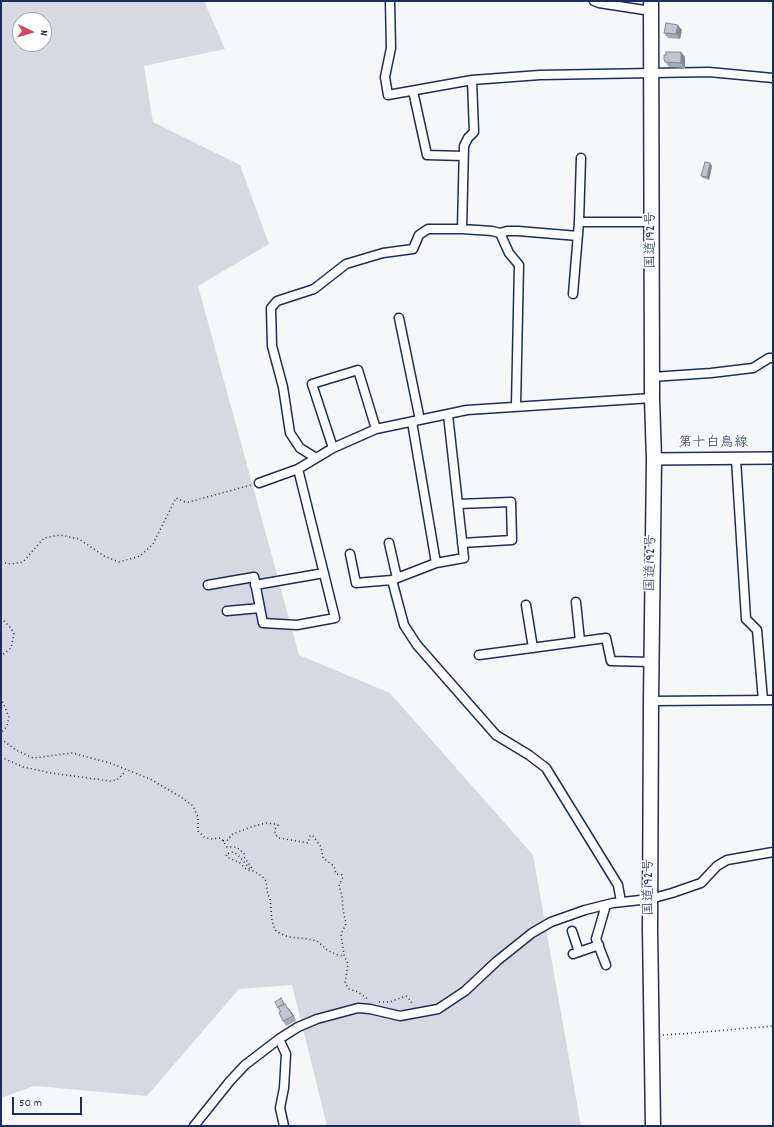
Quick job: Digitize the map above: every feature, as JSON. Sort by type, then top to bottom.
[{"type":"highway","name":"国道192号","points":[[651,6],[652,398],[654,459],[650,701],[650,899],[653,1126]]},
{"type":"main road","name":"第十白鳥線","points":[[654,459],[773,458]]},
{"type":"street","points":[[390,1],[391,48],[385,77],[388,95],[472,80],[540,75],[709,72],[773,78]]},
{"type":"street","points":[[594,1],[599,3],[651,6]]},
{"type":"street","points":[[462,229],[464,146],[468,138],[474,132],[472,80]]},
{"type":"street","points":[[413,90],[427,155],[463,156]]},
{"type":"street","points":[[574,294],[579,222],[581,158]]},
{"type":"street","points":[[579,222],[652,222]]},
{"type":"street","points":[[316,458],[300,448],[290,432],[283,387],[272,346],[271,308],[277,301],[314,288],[346,264],[383,254],[413,250],[419,235],[428,229],[492,231],[500,234],[507,231],[518,231],[578,236]]},
{"type":"street","points":[[500,234],[509,253],[519,265],[516,406]]},
{"type":"street","points":[[399,318],[416,421],[436,562]]},
{"type":"street","points":[[652,377],[711,374],[753,368],[769,358],[773,358]]},
{"type":"street","points":[[333,448],[312,384],[358,370],[376,430]]},
{"type":"street","points":[[259,483],[298,469],[333,448],[376,430],[416,421],[467,410],[652,398]]},
{"type":"street","points":[[350,554],[356,583],[395,579],[436,562],[464,558],[448,415]]},
{"type":"street","points":[[736,459],[746,619],[757,630],[763,700]]},
{"type":"street","points":[[208,585],[254,577],[263,623],[297,625],[335,618],[298,469]]},
{"type":"street","points":[[458,504],[510,502],[512,540],[462,543]]},
{"type":"street","points":[[389,543],[404,625],[417,645],[496,735],[529,755],[546,768],[618,885],[621,902]]},
{"type":"street","points":[[255,585],[324,573]]},
{"type":"street","points":[[576,602],[580,641]]},
{"type":"street","points":[[526,605],[533,648]]},
{"type":"street","points":[[226,611],[260,608]]},
{"type":"street","points":[[480,655],[606,638],[611,661],[651,662]]},
{"type":"street","points":[[650,701],[773,700]]},
{"type":"street","points":[[194,1126],[230,1081],[245,1065],[279,1039],[298,1027],[317,1019],[358,1008],[370,1009],[400,1016],[438,1009],[465,991],[497,961],[532,933],[551,922],[585,910],[621,902],[650,899],[701,883],[717,866],[727,860],[773,852]]},
{"type":"street","points":[[606,905],[596,939],[606,965]]},
{"type":"street","points":[[572,931],[576,953],[599,945]]},
{"type":"street","points":[[279,1039],[286,1054],[284,1088],[280,1108],[284,1126]]},
{"type":"path","points":[[1,562],[11,564],[22,562],[44,538],[60,535],[79,539],[104,556],[119,562],[140,556],[153,544],[176,498],[189,502],[259,483]]},
{"type":"path","points":[[1,618],[11,628],[14,634],[13,642],[10,648],[1,656]]},
{"type":"path","points":[[1,698],[9,716],[7,726],[1,733]]},
{"type":"path","points":[[1,739],[16,750],[33,758],[72,753],[110,763],[169,790],[193,806],[198,817],[198,831],[204,837],[210,839],[221,838],[226,847],[236,847],[244,853],[244,857],[252,868],[250,869],[238,855],[233,852],[226,854],[227,857],[240,863],[246,870],[253,871],[262,876],[266,881],[268,895],[270,898],[272,921],[275,930],[289,937],[317,941],[327,950],[340,956],[344,955]]},
{"type":"path","points":[[1,757],[23,767],[51,773],[110,781],[117,780],[126,771]]},
{"type":"path","points":[[222,841],[226,841],[235,833],[266,823],[278,825],[275,829],[275,834],[279,838],[308,843],[310,836],[314,837],[321,847],[323,858],[334,866],[336,874],[342,875],[343,877],[339,886],[346,924],[341,934],[344,955],[348,964],[345,983],[349,989],[373,1000]]},
{"type":"path","points":[[378,1002],[389,1002],[406,996],[411,1001],[414,1013]]},
{"type":"path","points":[[652,1035],[773,1026]]},
{"type":"shaded area","points":[[1,1],[204,1],[225,49],[144,66],[153,122],[240,165],[269,244],[198,286],[299,655],[390,693],[533,855],[581,1126],[327,1126],[292,985],[239,989],[147,1096],[34,1086],[1,1098]]},
{"type":"building","points":[[666,23],[678,25],[676,34],[664,33]]},
{"type":"building","points":[[666,52],[681,52],[681,63],[665,62],[664,55],[666,55]]},
{"type":"building","points":[[705,162],[710,163],[707,177],[701,176]]},
{"type":"building","points":[[281,998],[284,1004],[278,1008],[275,1002]]},
{"type":"building","points":[[285,1004],[293,1016],[283,1021],[278,1007]]}]
